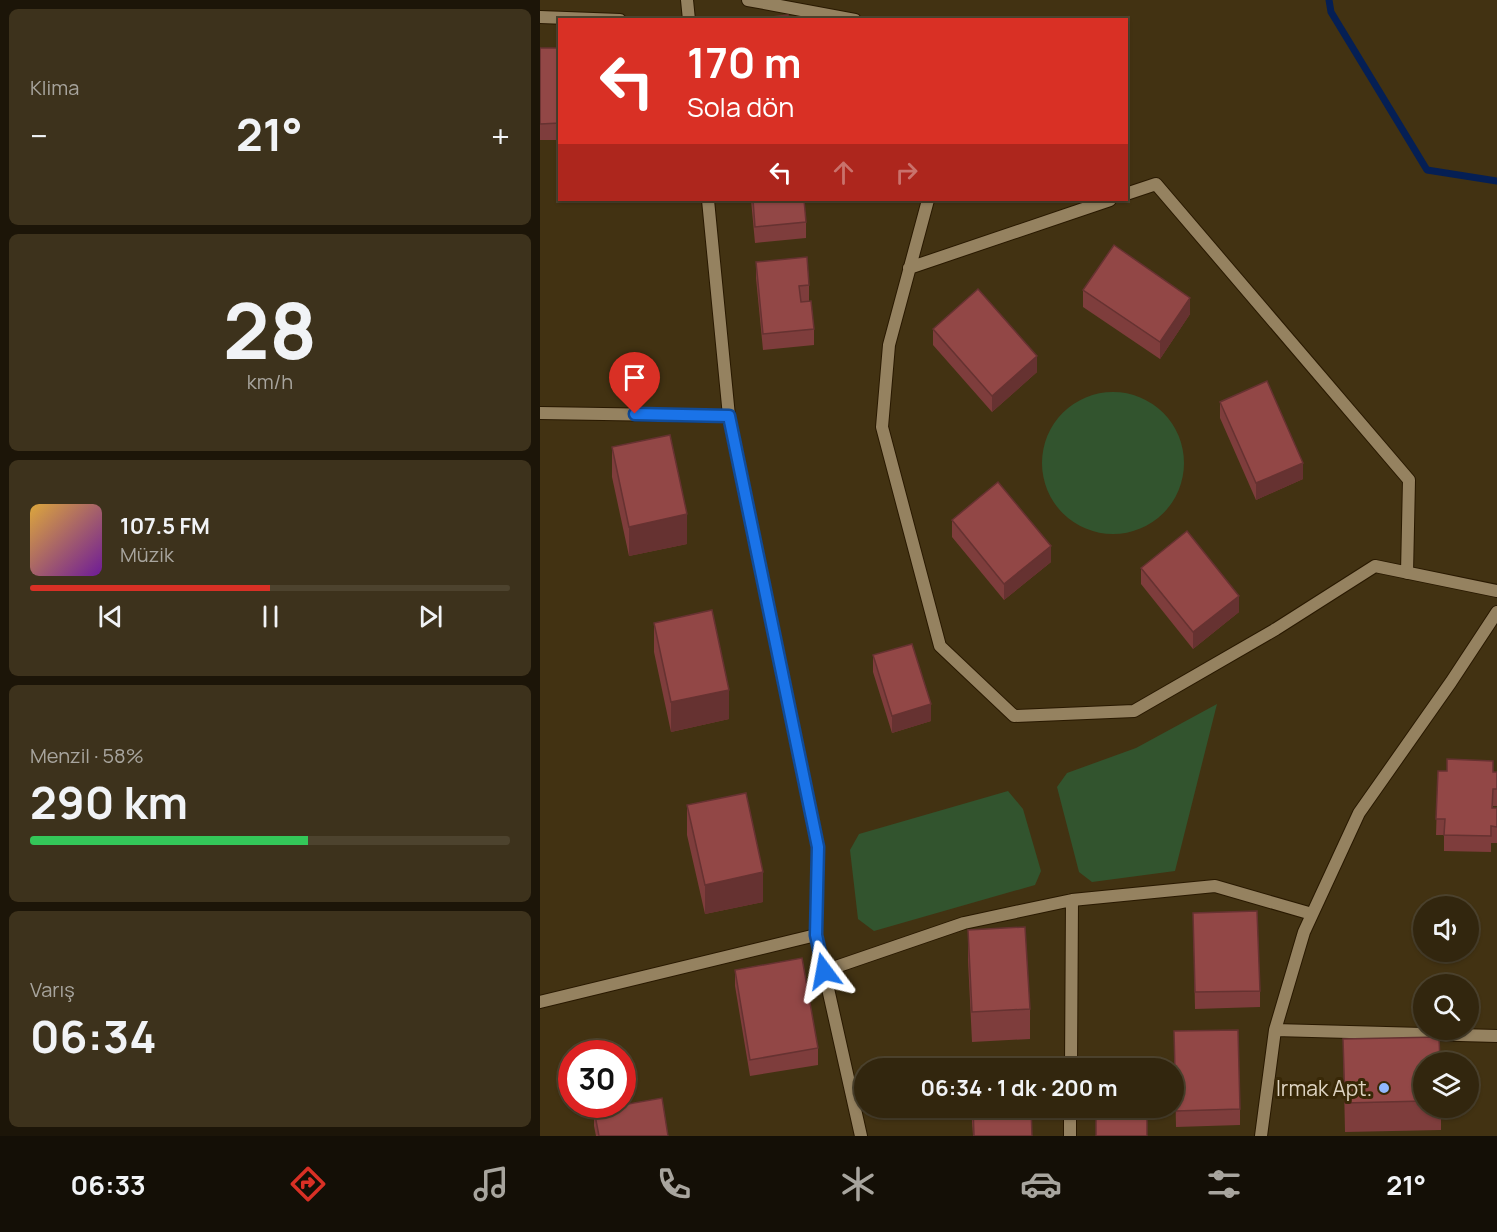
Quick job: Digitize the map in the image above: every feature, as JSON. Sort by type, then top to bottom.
[{"type":"street","points":[[687,0],[689,18]]},
{"type":"street","points":[[748,0],[844,18]]},
{"type":"street","points":[[540,16],[580,18]]},
{"type":"street","points":[[1128,193],[1156,184],[1409,480],[1407,573]]},
{"type":"street","points":[[708,201],[729,416],[818,847],[816,935],[861,1136]]},
{"type":"street","points":[[928,201],[889,345],[882,427],[940,646],[1014,716],[1134,711],[1276,629],[1375,566],[1497,591]]},
{"type":"street","points":[[909,268],[1107,201]]},
{"type":"street","points":[[540,413],[729,416]]},
{"type":"street","points":[[1261,1136],[1275,1030],[1304,932],[1312,914],[1359,813],[1497,612]]},
{"type":"street","points":[[824,971],[964,923],[1072,900],[1215,885],[1312,914]]},
{"type":"street","points":[[1071,1058],[1072,900]]},
{"type":"street","points":[[540,1002],[816,935]]},
{"type":"street","points":[[1275,1030],[1497,1036]]},
{"type":"street","points":[[1070,1118],[1070,1136]]},
{"type":"green space","points":[[1113,392],[1140,397],[1163,413],[1179,436],[1184,463],[1179,490],[1163,513],[1140,529],[1113,534],[1086,529],[1063,513],[1047,490],[1042,463],[1047,436],[1063,413],[1086,397]]},
{"type":"green space","points":[[1217,704],[1175,871],[1092,882],[1079,872],[1057,787],[1067,773],[1136,748]]},
{"type":"green space","points":[[1008,791],[1023,809],[1041,871],[1035,885],[874,931],[858,919],[850,850],[859,834]]},
{"type":"building","points":[[788,15],[788,18],[761,18]]},
{"type":"building","points":[[540,48],[558,48],[558,123],[540,124]]},
{"type":"building","points":[[753,201],[804,201],[806,222],[755,227]]},
{"type":"building","points":[[1114,245],[1190,298],[1160,342],[1083,290]]},
{"type":"building","points":[[807,257],[809,285],[799,286],[801,302],[811,301],[814,329],[763,334],[756,262]]},
{"type":"building","points":[[978,289],[1037,356],[992,396],[933,329]]},
{"type":"building","points":[[1267,381],[1303,463],[1256,483],[1220,402]]},
{"type":"building","points":[[670,435],[687,514],[629,527],[612,447]]},
{"type":"building","points":[[998,482],[1051,546],[1004,584],[952,520]]},
{"type":"building","points":[[1187,531],[1239,596],[1193,632],[1141,568]]},
{"type":"building","points":[[712,610],[729,690],[671,702],[654,623]]},
{"type":"building","points":[[912,644],[931,704],[892,716],[873,655]]},
{"type":"building","points":[[1447,759],[1493,761],[1493,772],[1497,772],[1497,789],[1493,789],[1492,808],[1497,808],[1497,827],[1491,826],[1491,836],[1444,835],[1445,819],[1436,819],[1438,771],[1447,771]]},
{"type":"building","points":[[746,793],[763,872],[705,885],[687,805]]},
{"type":"building","points":[[1257,911],[1260,991],[1195,992],[1193,913]]},
{"type":"building","points":[[1025,927],[1030,1009],[972,1012],[968,930]]},
{"type":"building","points":[[802,958],[818,1048],[750,1060],[735,970]]},
{"type":"building","points":[[1238,1030],[1240,1109],[1184,1111],[1184,1058],[1175,1058],[1174,1031]]},
{"type":"building","points":[[1413,1038],[1413,1040],[1439,1040],[1440,1052],[1413,1052],[1413,1101],[1345,1103],[1343,1039]]},
{"type":"building","points":[[662,1098],[668,1136],[599,1136],[596,1118],[636,1118],[636,1103]]},
{"type":"building","points":[[973,1118],[1031,1118],[1032,1136],[974,1136]]},
{"type":"building","points":[[1096,1118],[1147,1118],[1147,1136],[1096,1136]]},
{"type":"waterway","points":[[1329,0],[1331,12],[1427,170],[1497,181]]},
{"type":"place","name":"Irmak Apt.","points":[[1384,1088]]},
{"type":"route","points":[[635,414],[729,416],[818,847],[816,935],[824,971]]}]
